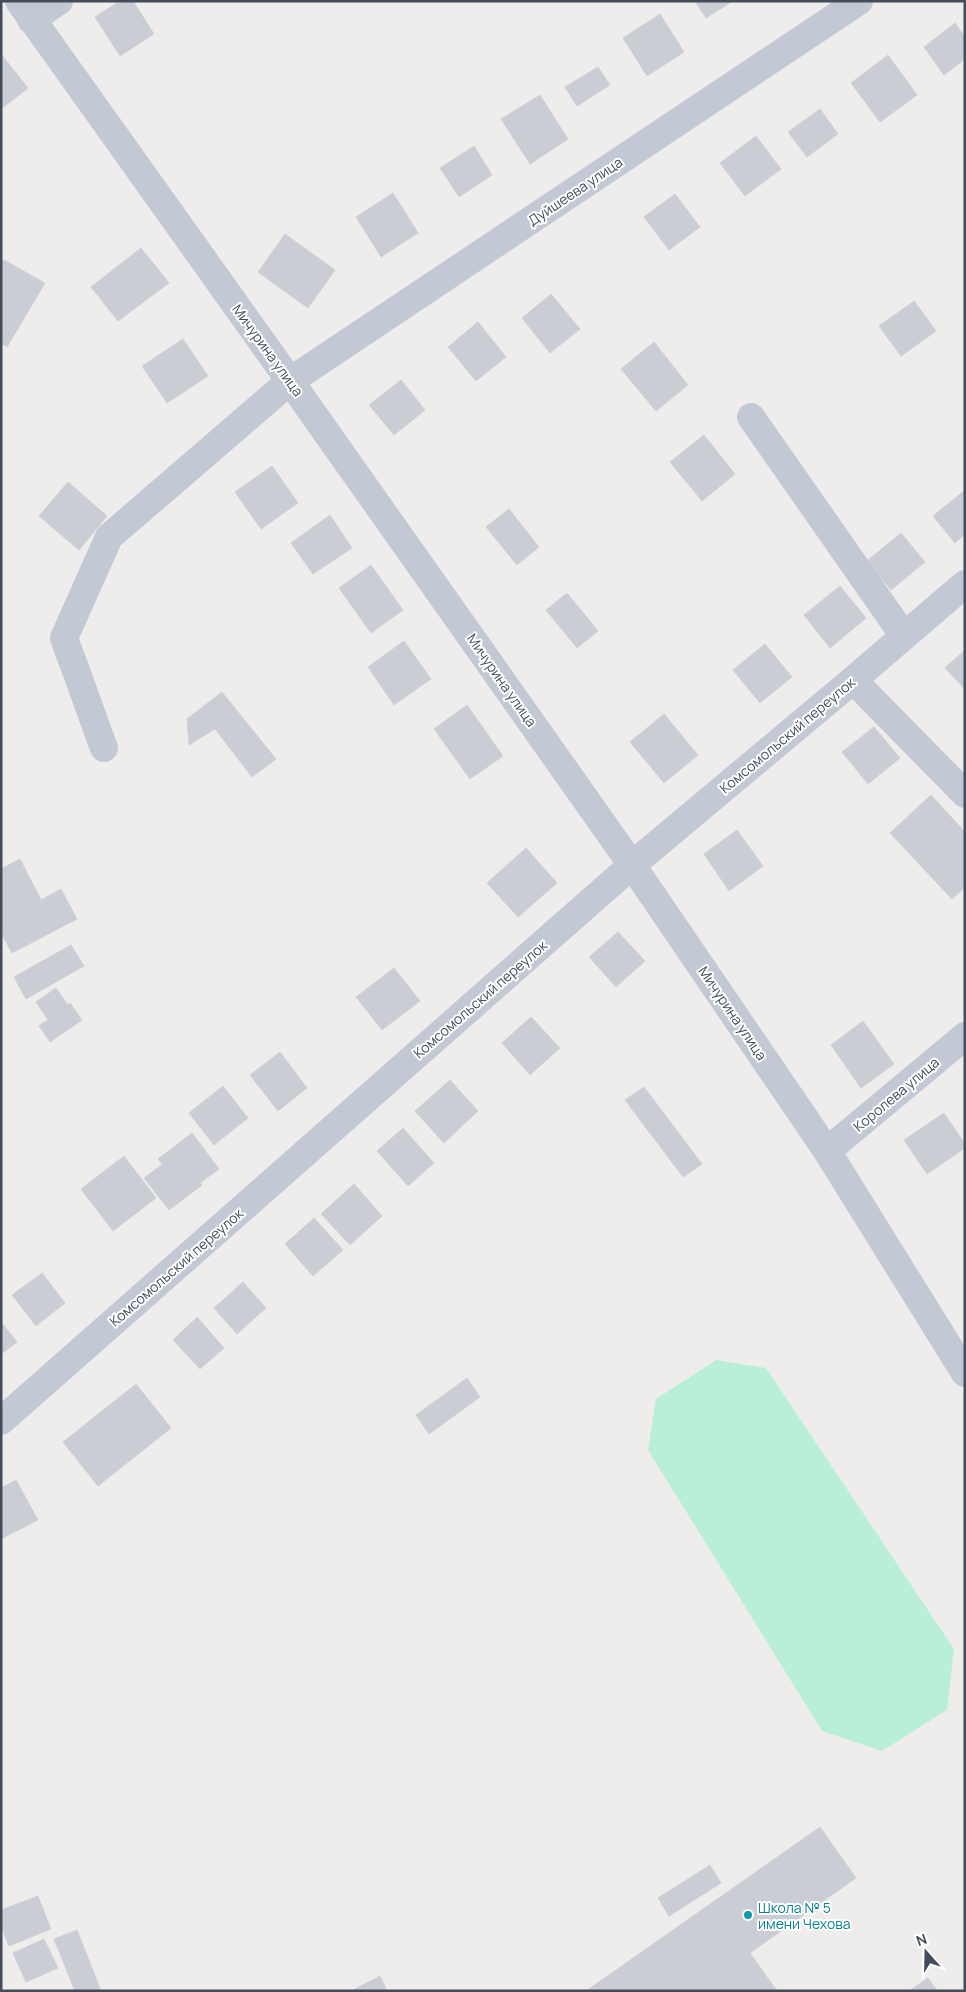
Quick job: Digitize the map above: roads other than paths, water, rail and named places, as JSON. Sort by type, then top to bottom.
[{"type":"street","points":[[25,11],[59,1]]},
{"type":"street","name":"Дуйшеева улица","points":[[104,748],[64,638],[109,536],[290,381],[859,1]]},
{"type":"street","name":"Мичурина улица","points":[[25,11],[290,381],[632,865],[827,1151],[965,1373]]},
{"type":"street","points":[[750,417],[904,636]]},
{"type":"street","name":"Комсомольский переулок","points":[[1,1421],[632,865],[965,584]]},
{"type":"street","points":[[853,680],[965,794]]},
{"type":"street","name":"Королева улица","points":[[827,1151],[965,1036]]},
{"type":"place","name":"Школа № 5 имени Чехова","points":[[748,1915]]}]
